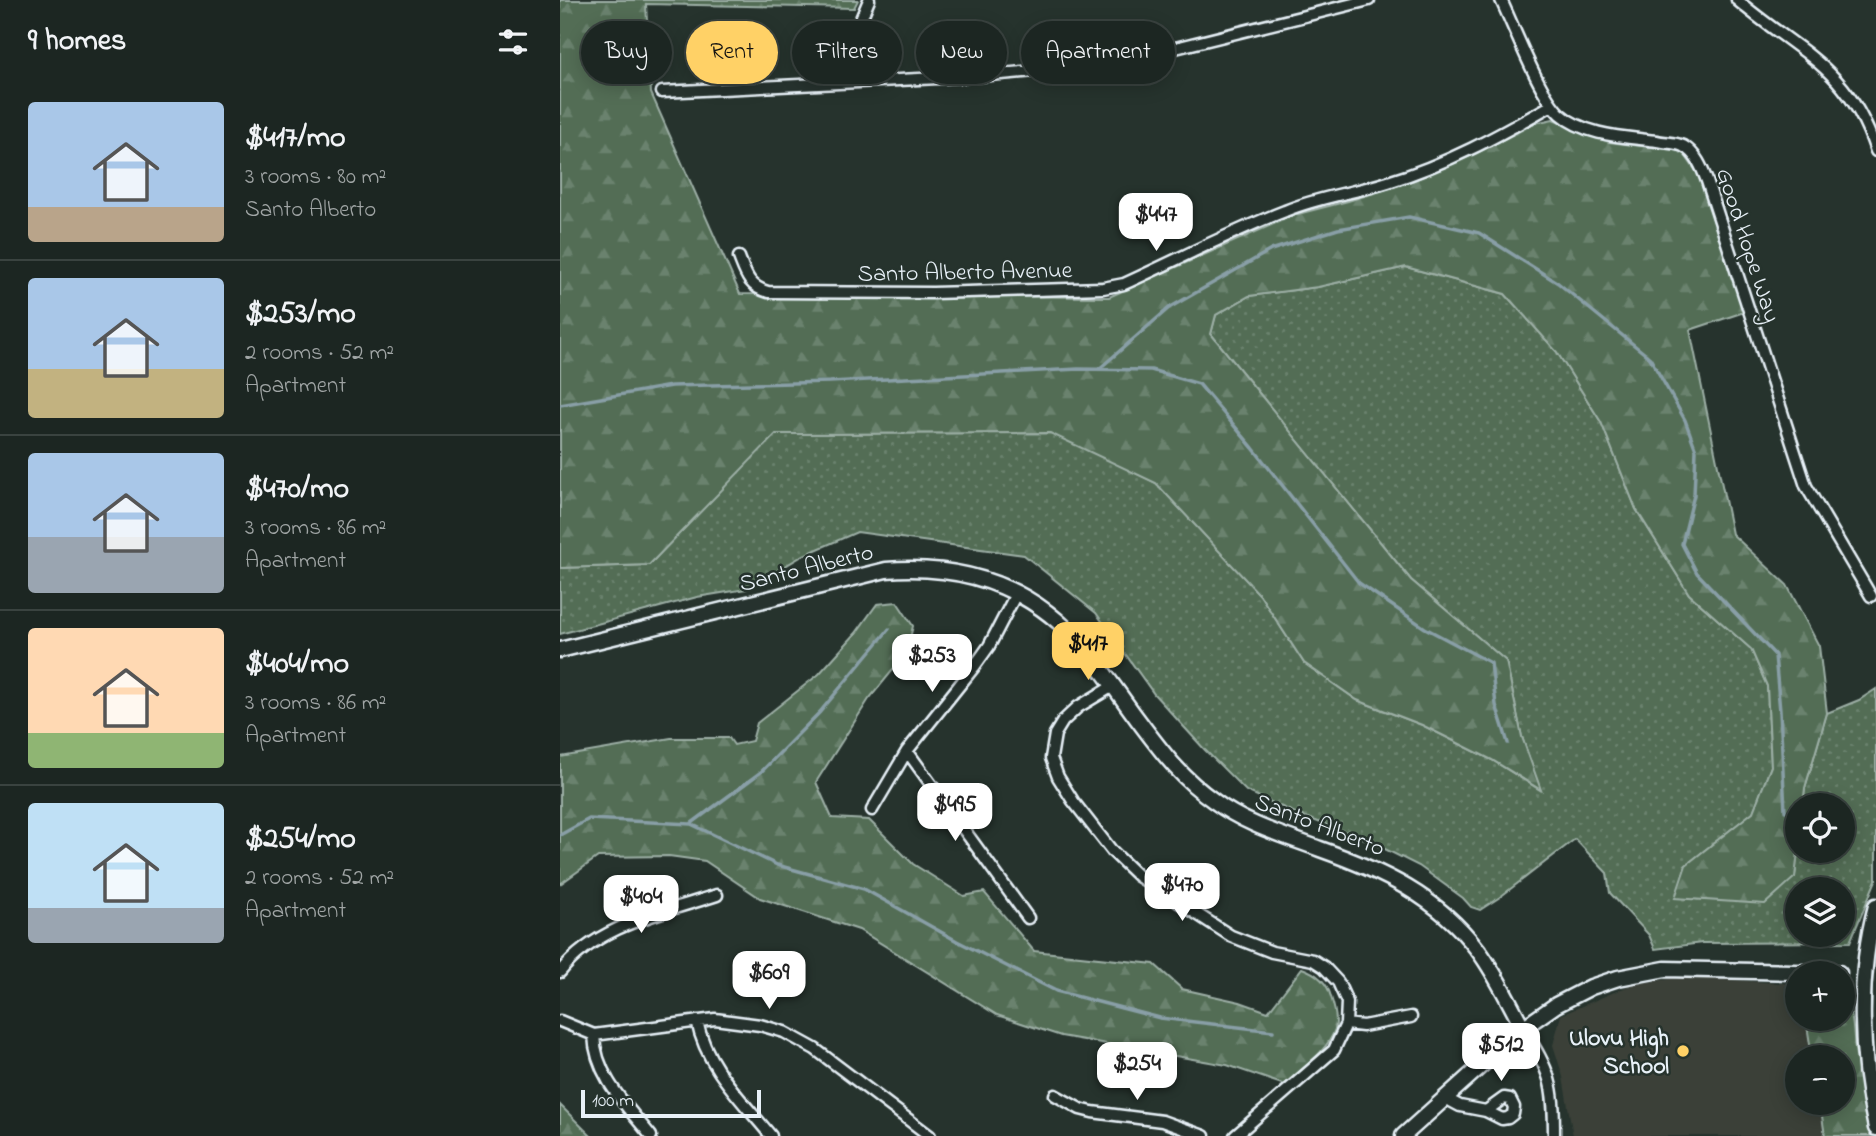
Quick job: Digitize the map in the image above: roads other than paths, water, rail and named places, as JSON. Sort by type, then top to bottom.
[{"type":"street","points":[[860,21],[869,0]]},
{"type":"street","points":[[902,80],[1111,64],[1369,0]]},
{"type":"street","name":"Good Hope Way","points":[[1502,0],[1529,62],[1560,115],[1584,128],[1615,136],[1680,145],[1698,161],[1806,486],[1871,596]]},
{"type":"street","points":[[1742,1],[1836,77],[1860,110],[1876,151]]},
{"type":"street","points":[[662,92],[815,84]]},
{"type":"street","name":"Santo Alberto Avenue","points":[[738,257],[748,281],[757,289],[768,292],[933,293],[1103,288],[1124,284],[1285,210],[1388,182],[1446,162],[1552,105]]},
{"type":"street","name":"Santo Alberto","points":[[560,650],[886,570],[950,570],[973,575],[1017,592],[1073,636],[1174,768],[1223,808],[1262,829],[1371,867],[1395,879],[1433,905],[1478,950],[1546,1066],[1554,1095],[1553,1136]]},
{"type":"street","points":[[872,810],[907,751],[989,646],[1017,592]]},
{"type":"street","points":[[1113,686],[1078,707],[1063,721],[1055,734],[1051,758],[1058,777],[1073,801],[1125,866],[1231,936],[1272,952],[1313,960],[1338,982],[1347,1002],[1346,1024],[1334,1050],[1235,1136]]},
{"type":"street","points":[[907,751],[1028,918]]},
{"type":"street","points":[[560,972],[584,948],[603,936],[634,922],[717,895]]},
{"type":"street","points":[[1875,910],[1865,974],[1864,1050],[1876,1128]]},
{"type":"street","points":[[1402,1136],[1523,1028],[1573,995],[1641,973],[1689,969],[1785,972]]},
{"type":"street","points":[[1855,974],[1865,974]]},
{"type":"street","points":[[1346,1024],[1363,1026],[1411,1017]]},
{"type":"street","points":[[560,1021],[594,1035],[697,1021],[725,1020],[760,1025],[799,1039],[930,1136]]},
{"type":"street","points":[[697,1021],[704,1049],[712,1064],[771,1136]]},
{"type":"street","points":[[594,1035],[594,1049],[610,1084],[651,1136]]},
{"type":"street","points":[[1055,1095],[1080,1109],[1162,1121],[1204,1136]]},
{"type":"street","points":[[1446,1098],[1460,1106],[1486,1111]]},
{"type":"waterway","points":[[1099,369],[1169,308],[1271,250],[1338,229],[1409,217],[1479,233],[1558,283],[1650,358],[1685,420],[1696,450],[1694,495],[1682,544],[1697,573],[1775,655],[1785,811]]},
{"type":"waterway","points":[[560,405],[671,386],[830,382],[1078,369],[1151,370],[1199,384],[1359,583],[1425,628],[1491,663],[1496,705],[1508,743]]},
{"type":"waterway","points":[[692,823],[761,772],[820,712],[889,629]]},
{"type":"waterway","points":[[560,835],[589,819],[691,824],[777,865],[864,889],[957,941],[1056,991],[1160,1018],[1273,1031]]},
{"type":"place","name":"Ulovu High School","points":[[1683,1051]]}]
